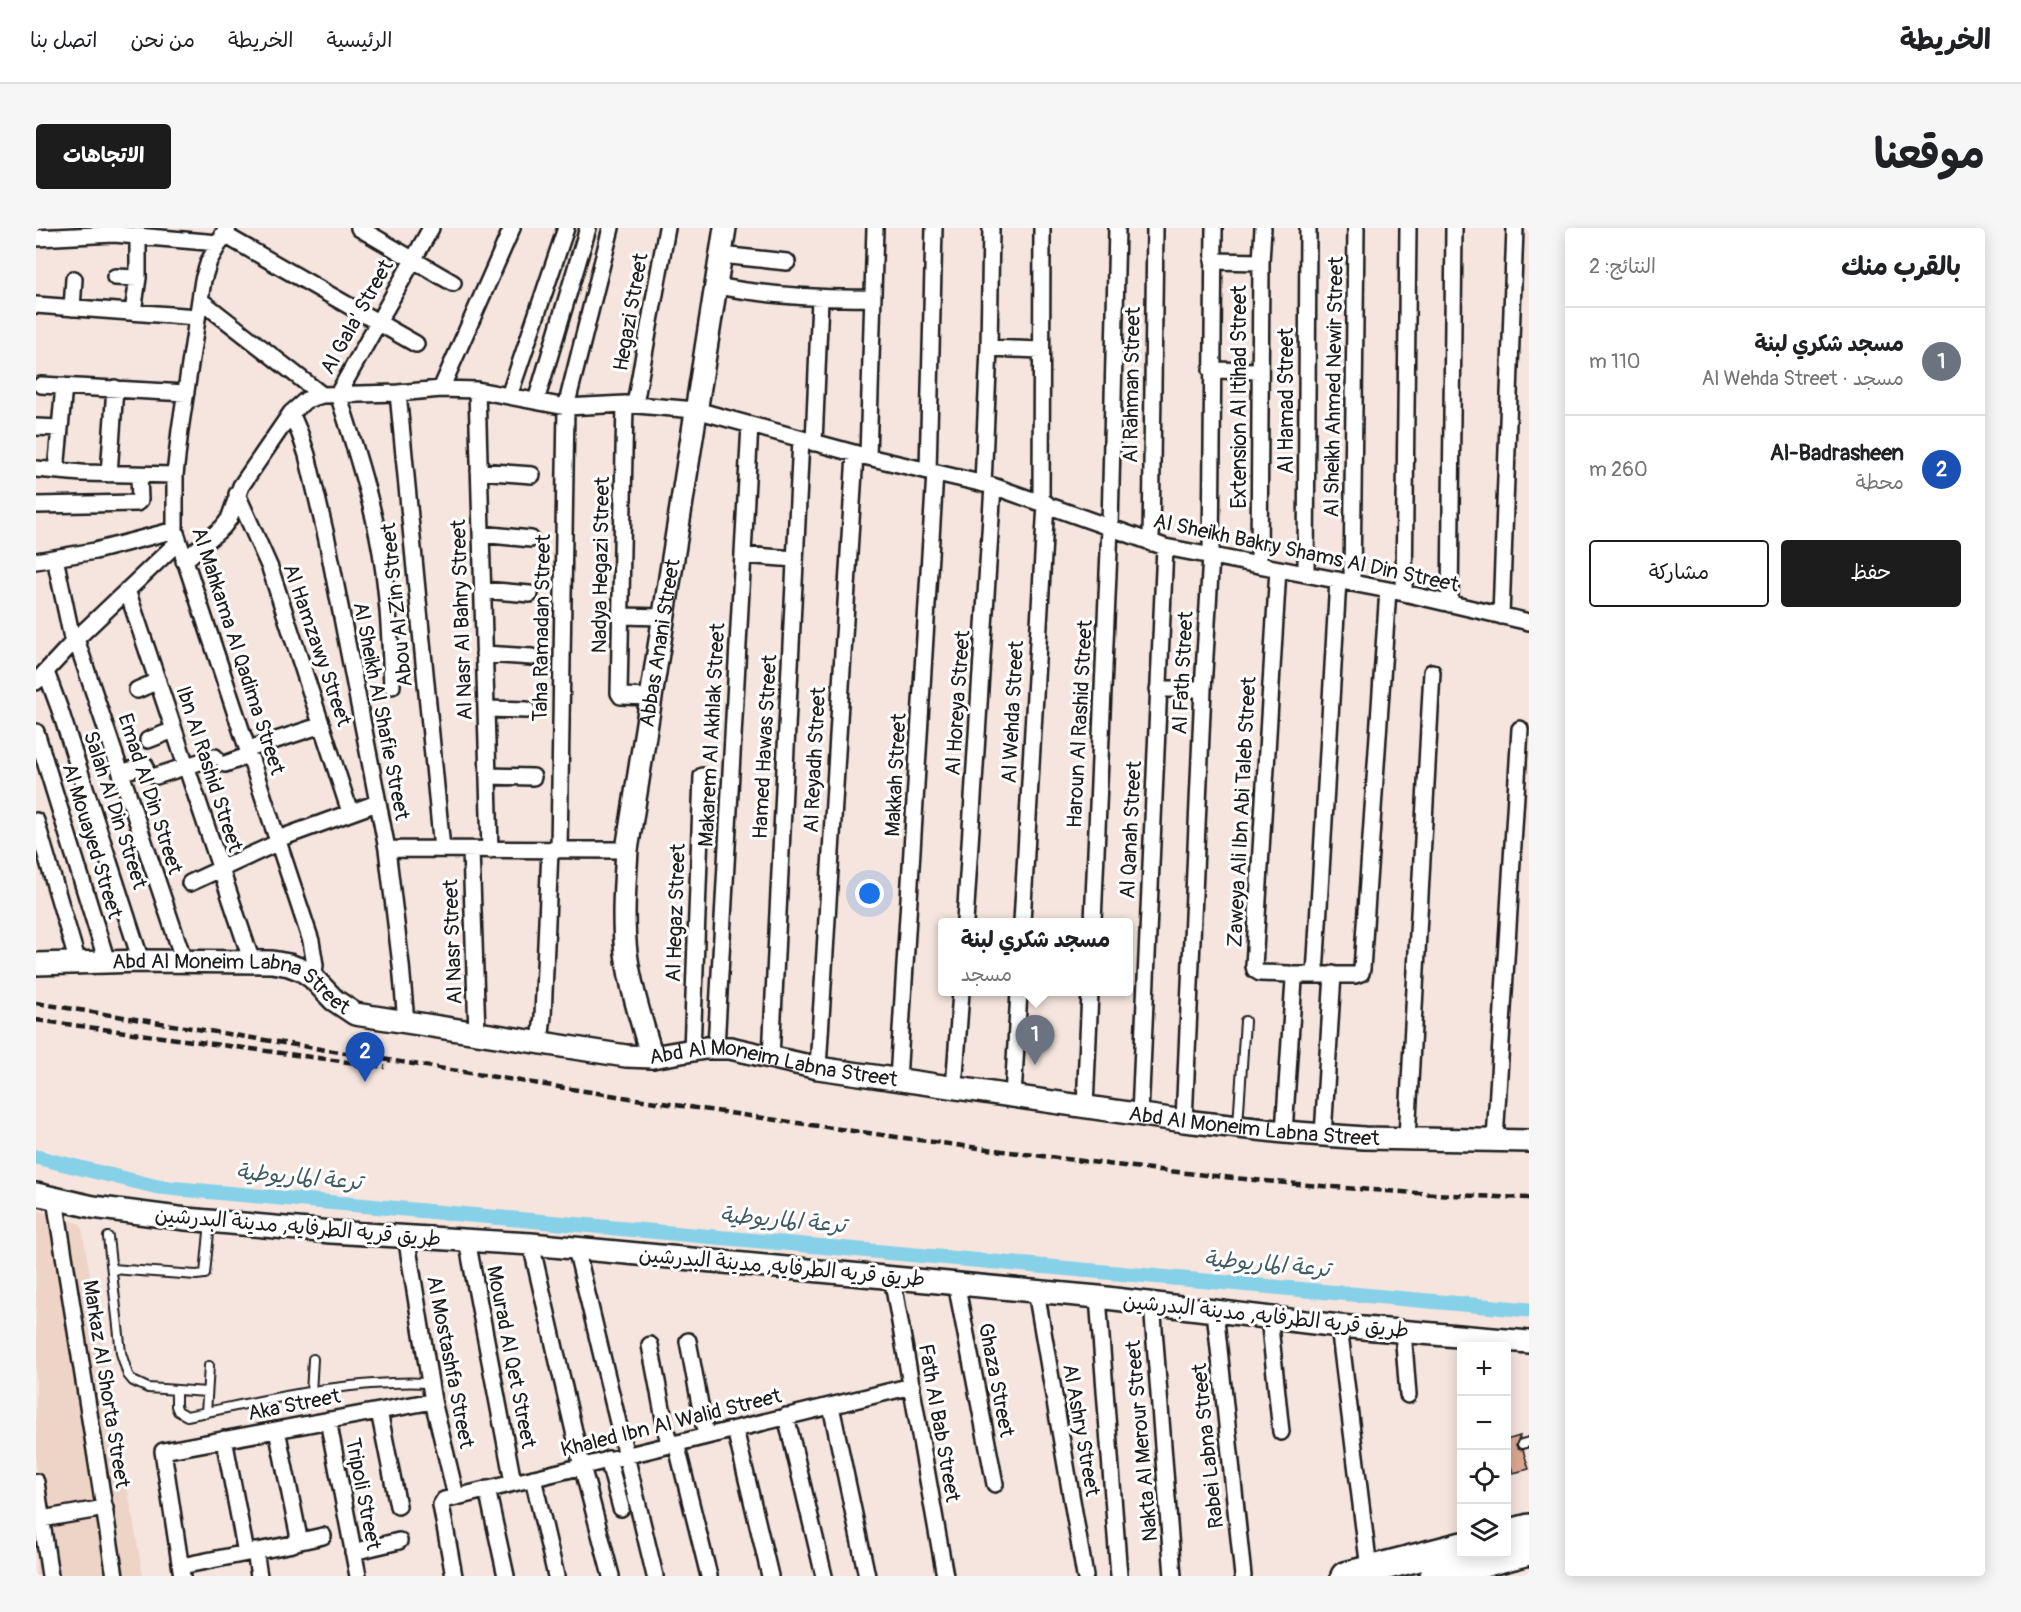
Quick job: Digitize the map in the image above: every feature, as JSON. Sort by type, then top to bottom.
[{"type":"highway","points":[[1511,1533],[1529,1528]]},
{"type":"highway","points":[[1357,1573],[1457,1547]]},
{"type":"highway","points":[[1434,1576],[1529,1551]]},
{"type":"main road","name":"Abbas Anani Street","points":[[652,1057],[636,1004],[626,952],[624,900],[627,850],[725,228]]},
{"type":"main road","name":"Abd Al Moneim Labna Street","points":[[36,964],[272,962],[302,970],[314,978],[334,1000],[355,1014],[626,1056],[652,1057],[716,1047],[745,1050],[818,1068],[1184,1121],[1323,1135],[1529,1141]]},
{"type":"main road","name":"طريق قريه الطرفايه, مدينة البدرشين","points":[[46,1197],[114,1210],[210,1221],[331,1232],[531,1244],[1098,1297],[1339,1326],[1403,1331],[1464,1342]]},
{"type":"main road","name":"طريق قريه الطرفايه, مدينة البدرشين","points":[[1511,1342],[1529,1342]]},
{"type":"street","points":[[359,228],[453,283]]},
{"type":"street","name":"Al Gala' Street","points":[[338,394],[431,228]]},
{"type":"street","points":[[441,388],[512,228]]},
{"type":"street","points":[[509,396],[566,228]]},
{"type":"street","points":[[536,401],[588,228]]},
{"type":"street","name":"Taha Ramadan Street","points":[[540,1042],[554,850],[566,407],[611,228]]},
{"type":"street","name":"Hegazi Street","points":[[630,404],[667,228]]},
{"type":"street","name":"Al Reyadh Street","points":[[818,1068],[873,298],[875,228]]},
{"type":"street","name":"Makkah Street","points":[[897,1080],[932,472],[934,228]]},
{"type":"street","name":"Al Horeya Street","points":[[965,918],[988,485],[991,228]]},
{"type":"street","name":"Al Wehda Street","points":[[1022,918],[1043,503],[1042,228]]},
{"type":"street","name":"Haroun Al Rashid Street","points":[[1093,918],[1110,527],[1117,228]]},
{"type":"street","name":"Al Rahman Street","points":[[1155,228],[1158,544]]},
{"type":"street","name":"Al Fath Street","points":[[1184,1121],[1211,556],[1214,228]]},
{"type":"street","name":"Extension Al Itihad Street","points":[[1259,566],[1260,262],[1263,228]]},
{"type":"street","name":"Al Hamad Street","points":[[1306,574],[1308,228]]},
{"type":"street","name":"Al Sheikh Ahmed Newir Street","points":[[1315,975],[1345,582],[1356,228]]},
{"type":"street","points":[[1404,594],[1408,228]]},
{"type":"street","points":[[1450,604],[1454,228]]},
{"type":"street","points":[[1501,616],[1515,228]]},
{"type":"street","points":[[36,238],[65,232],[114,231],[138,236],[223,235],[416,344]]},
{"type":"street","name":"Al Mahkama Al Qadima Street","points":[[223,235],[209,261],[197,317],[175,475],[176,536],[250,752],[311,941],[315,965],[314,978]]},
{"type":"street","points":[[133,312],[138,278],[138,236]]},
{"type":"street","points":[[721,255],[787,262]]},
{"type":"street","points":[[1213,261],[1260,262]]},
{"type":"street","points":[[115,277],[138,278]]},
{"type":"street","points":[[72,308],[74,279]]},
{"type":"street","points":[[716,286],[762,294],[820,299],[873,298]]},
{"type":"street","name":"Hamed Hawas Street","points":[[771,1057],[795,559],[820,299]]},
{"type":"street","points":[[200,300],[322,395]]},
{"type":"street","points":[[36,305],[197,317]]},
{"type":"street","points":[[989,348],[1041,350]]},
{"type":"street","points":[[1211,370],[1260,371]]},
{"type":"street","points":[[41,385],[186,393]]},
{"type":"street","points":[[56,471],[64,386]]},
{"type":"street","points":[[110,474],[115,388]]},
{"type":"street","name":"Al Sheikh Bakry Shams Al Din Street","points":[[322,395],[398,393],[441,388],[477,390],[566,407],[630,404],[696,410],[862,456],[988,485],[1158,544],[1388,590],[1529,622]]},
{"type":"street","name":"Al Nasr Al Bahry Street","points":[[477,390],[490,850]]},
{"type":"street","name":"Abou Al Zin Street","points":[[398,393],[442,849]]},
{"type":"street","points":[[338,394],[367,489],[378,538],[386,587],[392,686]]},
{"type":"street","points":[[184,561],[223,527],[237,494],[291,413],[306,400],[322,395]]},
{"type":"street","name":"Nadya Hegazi Street","points":[[630,404],[619,694],[621,696],[651,697]]},
{"type":"street","name":"Al Sheikh Al Shafie Street","points":[[291,413],[307,455],[327,540],[387,849],[406,1022]]},
{"type":"street","name":"Makarem Al Akhlak Street","points":[[716,1047],[750,425]]},
{"type":"street","points":[[36,427],[60,428]]},
{"type":"street","points":[[36,469],[110,474],[175,475]]},
{"type":"street","points":[[479,471],[532,475]]},
{"type":"street","points":[[36,505],[137,504],[140,501],[139,475]]},
{"type":"street","name":"Al Hamzawy Street","points":[[237,494],[270,568],[350,812]]},
{"type":"street","points":[[481,534],[531,539]]},
{"type":"street","points":[[36,561],[176,536]]},
{"type":"street","points":[[41,677],[127,590],[176,536]]},
{"type":"street","name":"Al Qanah Street","points":[[1140,1115],[1158,689],[1158,544]]},
{"type":"street","points":[[743,555],[795,559]]},
{"type":"street","name":"Emad Al Din Street","points":[[55,558],[75,641],[183,961]]},
{"type":"street","name":"Zaweya Ali Ibn Abi Taleb Street","points":[[1278,569],[1254,966],[1255,970],[1260,973],[1355,975],[1361,972],[1388,590]]},
{"type":"street","name":"Ibn Al Rashid Street","points":[[127,590],[252,962]]},
{"type":"street","points":[[483,590],[530,594]]},
{"type":"street","points":[[621,616],[663,617]]},
{"type":"street","points":[[484,654],[532,657]]},
{"type":"street","points":[[1407,1138],[1432,672]]},
{"type":"street","name":"Salah Al Din Street","points":[[41,677],[60,710],[141,962]]},
{"type":"street","points":[[137,690],[158,681]]},
{"type":"street","points":[[1158,689],[1203,689]]},
{"type":"street","points":[[486,709],[526,710]]},
{"type":"street","points":[[156,776],[186,766],[220,761],[250,752],[322,725]]},
{"type":"street","points":[[1495,1140],[1520,729]]},
{"type":"street","points":[[148,740],[174,730]]},
{"type":"street","name":"Al Mouayed Street","points":[[36,732],[107,962]]},
{"type":"street","points":[[121,773],[145,765]]},
{"type":"street","points":[[488,776],[533,777]]},
{"type":"street","name":"Al Hegaz Street","points":[[692,1051],[702,776]]},
{"type":"street","points":[[190,883],[278,840],[377,803]]},
{"type":"street","points":[[62,813],[36,820],[78,963]]},
{"type":"street","points":[[387,849],[627,850]]},
{"type":"street","name":"Al Nasr Street","points":[[471,850],[477,1033]]},
{"type":"street","points":[[1284,1132],[1294,980],[1291,975]]},
{"type":"street","points":[[1323,1135],[1333,975]]},
{"type":"street","points":[[954,1089],[960,996]]},
{"type":"street","points":[[1013,1097],[1019,996]]},
{"type":"street","points":[[1085,1107],[1090,996]]},
{"type":"street","name":"Markaz Al Shorta Street","points":[[46,1197],[116,1576]]},
{"type":"street","name":"Al Mostashfa Street","points":[[406,1236],[433,1401],[456,1496]]},
{"type":"street","name":"Mourad Al Qet Street","points":[[467,1240],[513,1482]]},
{"type":"street","points":[[531,1244],[582,1466],[612,1576]]},
{"type":"street","points":[[576,1248],[655,1576]]},
{"type":"street","name":"Fath Al Bab Street","points":[[892,1277],[945,1576]]},
{"type":"street","name":"Ghaza Street","points":[[956,1283],[995,1484]]},
{"type":"street","name":"Al Ashry Street","points":[[1036,1291],[1085,1576]]},
{"type":"street","points":[[1098,1297],[1119,1576]]},
{"type":"street","name":"Nakta Al Merour Street","points":[[1152,1303],[1173,1576]]},
{"type":"street","name":"Rabei Labna Street","points":[[1215,1311],[1243,1576]]},
{"type":"street","points":[[1269,1317],[1281,1432]]},
{"type":"street","points":[[1339,1326],[1357,1573]]},
{"type":"street","points":[[1403,1331],[1408,1395]]},
{"type":"street","points":[[688,1341],[706,1436]]},
{"type":"street","points":[[650,1345],[673,1444],[709,1576]]},
{"type":"street","name":"Khaled Ibn Al Walid Street","points":[[454,1576],[441,1502],[444,1500],[912,1386]]},
{"type":"street","name":"Aka Street","points":[[182,1571],[163,1451],[433,1401]]},
{"type":"street","points":[[831,1406],[867,1576]]},
{"type":"street","points":[[379,1411],[398,1506]]},
{"type":"street","points":[[786,1416],[824,1576]]},
{"type":"street","name":"Tripoli Street","points":[[327,1420],[358,1576]]},
{"type":"street","points":[[735,1429],[770,1576]]},
{"type":"street","points":[[277,1430],[298,1533],[296,1542]]},
{"type":"street","points":[[224,1440],[259,1576]]},
{"type":"street","points":[[608,1459],[621,1508]]},
{"type":"street","points":[[532,1478],[556,1576]]},
{"type":"street","points":[[36,1482],[39,1519],[50,1576]]},
{"type":"street","points":[[486,1489],[507,1576]]},
{"type":"street","points":[[39,1519],[105,1508]]},
{"type":"street","points":[[182,1571],[251,1552],[323,1536]]},
{"type":"street","points":[[353,1552],[399,1541]]},
{"type":"lane","points":[[1238,1126],[1245,1022]]},
{"type":"lane","points":[[112,1269],[205,1274],[210,1221]]},
{"type":"lane","points":[[108,1237],[121,1353],[128,1375],[140,1386],[148,1388],[207,1392]]},
{"type":"lane","points":[[311,1393],[313,1359]]},
{"type":"lane","points":[[206,1413],[209,1366]]},
{"type":"lane","points":[[176,1390],[177,1411],[188,1416],[336,1388],[395,1383],[430,1383]]},
{"type":"shaded area","points":[[36,1210],[81,1224],[143,1576],[36,1576]]},
{"type":"building","points":[[1520,1436],[1516,1445],[1518,1449],[1523,1450],[1529,1469],[1513,1473],[1511,1439]]},
{"type":"waterway","name":"ترعة الماريوطية","points":[[36,1157],[158,1187],[1529,1310]]},
{"type":"railway","points":[[36,1003],[808,1125],[995,1150],[1147,1169],[1299,1184],[1529,1198]]},
{"type":"railway","points":[[36,1020],[385,1067]]},
{"type":"place","name":"مسجد شكري لبنة","points":[[1035,1065]]},
{"type":"place","name":"Al-Badrasheen","points":[[365,1082]]}]
